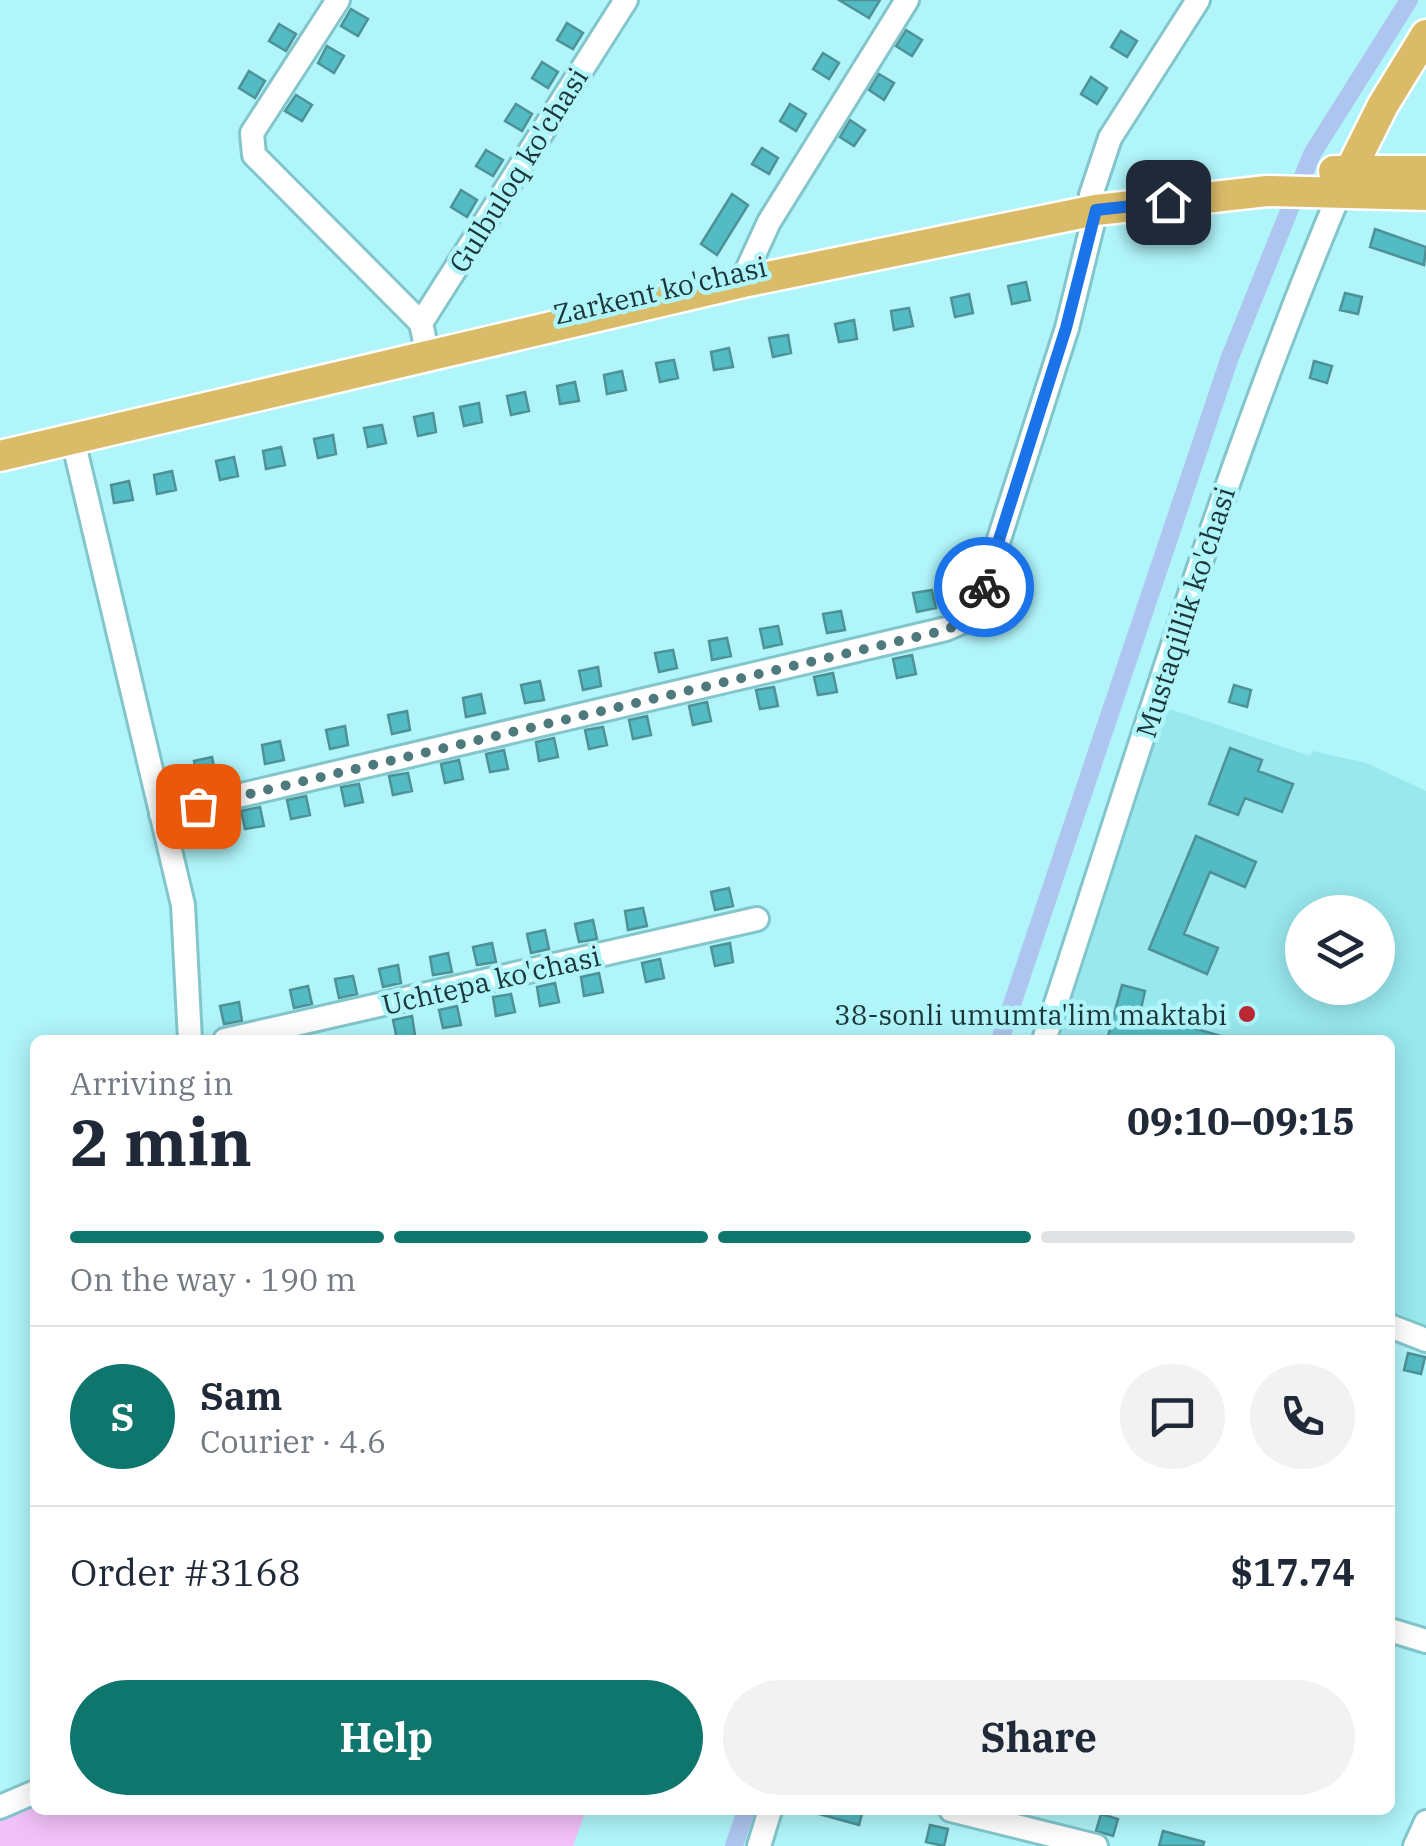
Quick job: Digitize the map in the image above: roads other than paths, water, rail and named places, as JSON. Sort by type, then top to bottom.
[{"type":"main road","points":[[1327,181],[1426,35]]},
{"type":"main road","points":[[1327,181],[1426,171]]},
{"type":"main road","name":"Zarkent ko'chasi","points":[[0,440],[423,332],[1094,203],[1266,182],[1327,181]]},
{"type":"main road","points":[[1327,181],[1426,196]]},
{"type":"main road","name":"Zarkent ko'chasi","points":[[0,456],[1094,203]]},
{"type":"street","points":[[338,0],[252,132],[254,155],[423,332]]},
{"type":"street","name":"Gulbuloq ko'chasi","points":[[423,332],[626,0]]},
{"type":"street","points":[[746,270],[769,222],[908,0]]},
{"type":"street","points":[[161,814],[946,630],[967,620],[980,598],[1066,328],[1110,138],[1198,0]]},
{"type":"street","name":"Mustaqillik ko'chasi","points":[[1046,1035],[1278,340],[1327,181]]},
{"type":"street","points":[[73,440],[183,904],[190,1035]]},
{"type":"street","name":"Uchtepa ko'chasi","points":[[247,1035],[756,919]]},
{"type":"street","points":[[1395,1328],[1426,1340]]},
{"type":"street","points":[[1395,1632],[1426,1642]]},
{"type":"street","points":[[0,1807],[30,1794]]},
{"type":"street","points":[[759,1846],[768,1815]]},
{"type":"street","points":[[971,1815],[1096,1846]]},
{"type":"street","points":[[1414,1846],[1426,1822]]},
{"type":"waterway","points":[[1002,1035],[1230,357],[1312,154],[1409,0]]},
{"type":"waterway","points":[[734,1846],[744,1815]]},
{"type":"place","name":"38-sonli umumta'lim maktabi","points":[[1247,1014]]}]
